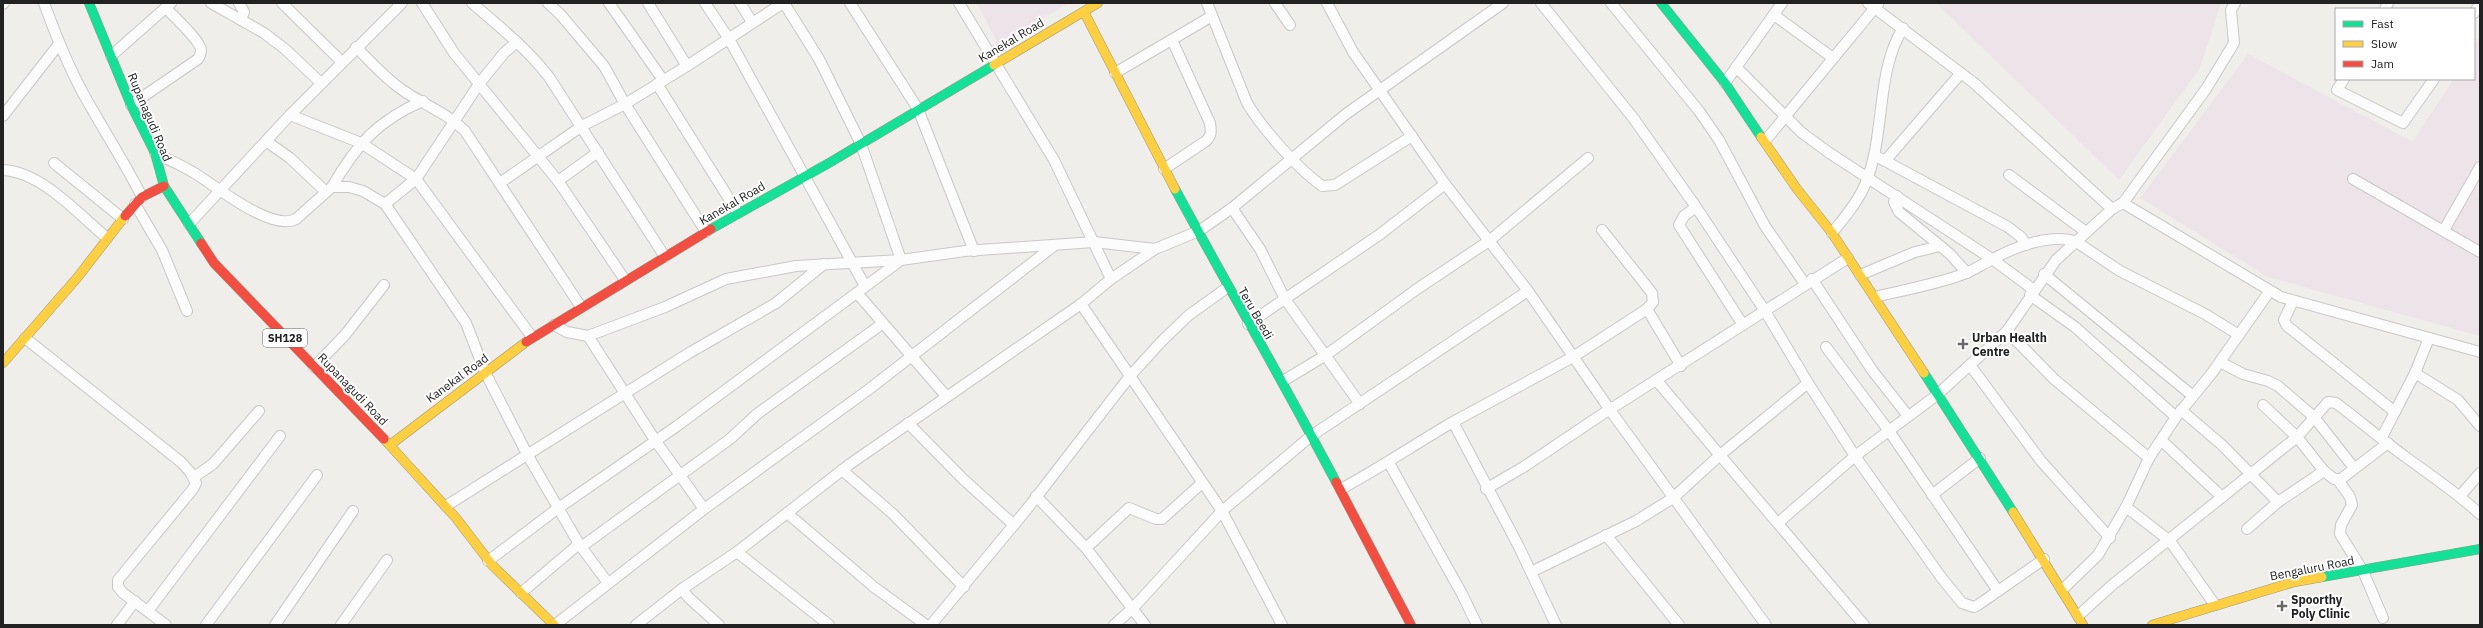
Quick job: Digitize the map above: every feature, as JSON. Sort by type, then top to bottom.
[{"type":"street","points":[[44,3],[59,44],[91,109],[111,138],[162,250],[187,311]]},
{"type":"street","name":"Rupanagudi Road","points":[[89,3],[131,106],[155,153],[164,186],[214,263],[390,445],[446,506],[488,561],[554,625]]},
{"type":"street","points":[[211,3],[241,20],[285,49],[321,83]]},
{"type":"street","points":[[239,3],[244,12],[241,20]]},
{"type":"street","points":[[282,3],[341,61]]},
{"type":"street","points":[[189,224],[341,61],[402,3]]},
{"type":"street","points":[[422,3],[454,53],[558,181],[625,280]]},
{"type":"street","points":[[472,3],[517,42],[549,77],[582,126],[664,257]]},
{"type":"street","points":[[548,3],[596,56],[706,232]]},
{"type":"street","points":[[609,3],[660,82],[738,213]]},
{"type":"street","points":[[648,3],[687,66]]},
{"type":"street","points":[[705,3],[729,39],[806,175],[865,286]]},
{"type":"street","points":[[740,3],[752,22]]},
{"type":"street","points":[[500,183],[582,126],[625,104],[687,66],[783,3],[819,59],[861,144],[901,260]]},
{"type":"street","points":[[850,3],[918,108],[974,251]]},
{"type":"street","points":[[959,3],[1054,160],[1111,279]]},
{"type":"street","name":"Kanekal Road","points":[[390,445],[532,337],[738,213],[861,144],[918,108],[996,64],[1098,3]]},
{"type":"street","points":[[1207,3],[1247,102],[1254,114],[1292,157],[1322,186],[1335,185],[1412,136]]},
{"type":"street","points":[[1275,3],[1290,25]]},
{"type":"street","points":[[1327,3],[1353,52],[1445,184],[1528,291],[1610,410],[1766,625]]},
{"type":"street","points":[[636,625],[682,589],[737,552],[842,470],[946,396],[1081,304],[1111,279],[1155,249],[1199,231],[1232,208],[1292,157],[1380,90],[1503,3]]},
{"type":"street","points":[[1541,3],[1634,119],[1696,207],[1765,311],[1808,383],[1855,456],[1941,577],[1962,603],[1974,607],[2044,559]]},
{"type":"street","points":[[1611,3],[1700,111],[1719,140],[1765,226],[1809,281],[1872,370],[1908,416]]},
{"type":"street","points":[[1662,3],[1725,83],[1797,189],[1832,232],[1937,395],[1980,458],[2044,559],[2081,621],[2111,586],[2170,541],[2222,497],[2298,437],[2325,404],[2332,401],[2460,496],[2480,514]]},
{"type":"street","points":[[1725,83],[1782,3]]},
{"type":"street","points":[[1778,523],[1855,456],[1937,395],[2007,331],[2044,274],[2075,241],[2112,209],[2123,203],[2206,89],[2234,43],[2231,10],[2235,3]]},
{"type":"street","points":[[1765,141],[1834,58],[1874,5],[1961,73],[2112,209]]},
{"type":"street","points":[[111,56],[168,6],[201,48],[201,54],[198,59],[131,106]]},
{"type":"street","name":"Teru Beedi","points":[[1084,12],[1164,169],[1199,231],[1248,324],[1283,381],[1411,625]]},
{"type":"street","points":[[1774,15],[1834,58]]},
{"type":"street","points":[[1115,73],[1212,16]]},
{"type":"street","points":[[1832,232],[1854,205],[1868,177],[1874,155],[1890,56],[1903,28]]},
{"type":"street","points":[[1164,169],[1206,141],[1211,136],[1210,122],[1172,40]]},
{"type":"street","points":[[385,204],[416,179],[479,84],[504,54],[517,42]]},
{"type":"street","points":[[3,116],[59,44]]},
{"type":"street","points":[[356,47],[388,80],[402,90],[455,121],[469,136],[581,307]]},
{"type":"street","points":[[1736,67],[1786,116],[1800,132],[1828,152],[1992,259],[2252,473],[2278,502]]},
{"type":"street","points":[[1885,161],[1961,73]]},
{"type":"street","points":[[2343,80],[2337,90],[2403,123],[2433,80]]},
{"type":"street","points":[[155,153],[195,173],[249,208],[276,221],[290,222],[329,189],[361,143],[384,121],[423,101]]},
{"type":"street","points":[[290,115],[361,143],[416,179],[532,337]]},
{"type":"street","points":[[266,141],[329,189],[349,187],[363,191],[385,204],[466,323],[485,372],[557,509],[580,546],[608,583]]},
{"type":"street","points":[[558,181],[598,152]]},
{"type":"street","points":[[1874,155],[2008,227],[2021,237],[2026,245]]},
{"type":"street","points":[[1283,381],[1326,355],[1416,289],[1490,241],[1588,158]]},
{"type":"street","points":[[54,164],[123,219]]},
{"type":"street","points":[[2444,230],[2480,168]]},
{"type":"street","points":[[3,170],[27,175],[43,184],[107,238]]},
{"type":"street","points":[[2009,175],[2086,232]]},
{"type":"street","points":[[2353,179],[2480,252]]},
{"type":"street","points":[[1248,324],[1379,235],[1445,184]]},
{"type":"street","points":[[3,363],[77,278],[107,238],[139,200],[164,186]]},
{"type":"street","points":[[1897,196],[1894,202],[1895,207],[1940,246],[1967,273]]},
{"type":"street","points":[[2123,203],[2269,292],[2293,301],[2480,352]]},
{"type":"street","points":[[1696,207],[1684,216],[1679,225],[1743,325]]},
{"type":"street","points":[[1232,208],[1260,249],[1285,299],[1360,404]]},
{"type":"street","points":[[1341,489],[1389,463],[1402,452],[1453,422],[1573,357],[1647,309],[1654,302],[1652,293],[1602,230]]},
{"type":"street","points":[[1875,297],[1967,273],[1992,259],[2026,245],[2060,238],[2075,241],[2120,271],[2205,314],[2239,335]]},
{"type":"street","points":[[554,324],[574,334],[588,336],[665,307],[726,279],[796,266],[901,260],[974,251],[1094,242],[1155,249]]},
{"type":"street","points":[[554,625],[704,508],[868,390],[1055,245]]},
{"type":"street","points":[[1860,276],[1915,252],[1940,246]]},
{"type":"street","points":[[1486,489],[1525,466],[1610,410],[1681,366],[1809,281],[1848,258]]},
{"type":"street","points":[[488,561],[557,509],[656,440],[901,260]]},
{"type":"street","points":[[446,506],[626,393],[776,303],[824,264]]},
{"type":"street","points":[[2044,274],[2193,396]]},
{"type":"street","points":[[314,367],[345,335],[384,285]]},
{"type":"street","points":[[931,625],[1014,525],[1130,376],[1161,342],[1189,315],[1228,288]]},
{"type":"street","points":[[1114,625],[1133,608],[1222,512],[1311,436],[1528,291]]},
{"type":"street","points":[[2062,590],[2098,555],[2110,538],[2149,458],[2179,414],[2220,362],[2269,292]]},
{"type":"street","points":[[857,293],[882,324],[946,396]]},
{"type":"street","points":[[2293,301],[2284,320],[2287,326],[2395,412]]},
{"type":"street","points":[[1081,304],[1181,449],[1222,512],[1282,625]]},
{"type":"street","points":[[1647,309],[1681,366]]},
{"type":"street","points":[[520,593],[580,546],[730,438],[757,414],[882,324]]},
{"type":"street","points":[[2007,331],[2054,379],[2149,458]]},
{"type":"street","points":[[588,336],[656,440],[704,508]]},
{"type":"street","points":[[26,338],[181,462],[194,477],[196,483],[193,489],[118,580],[118,587],[166,625]]},
{"type":"street","points":[[2338,480],[2354,468],[2385,440],[2395,412],[2415,372],[2429,338]]},
{"type":"street","points":[[1826,347],[1888,430],[1998,591]]},
{"type":"street","points":[[2220,362],[2243,374],[2268,381],[2278,386],[2314,417],[2354,468]]},
{"type":"street","points":[[1970,365],[2041,461],[2110,538]]},
{"type":"street","points":[[2415,372],[2458,400],[2480,426]]},
{"type":"street","points":[[1657,381],[1864,625]]},
{"type":"street","points":[[1531,572],[1636,521],[1673,498],[1720,455],[1808,383]]},
{"type":"street","points":[[2263,405],[2298,437],[2324,471],[2338,480],[2350,497],[2352,505],[2341,525],[2340,534],[2363,571],[2384,618]]},
{"type":"street","points":[[194,477],[213,464],[259,411]]},
{"type":"street","points":[[1453,422],[1486,489],[1492,494],[1556,625]]},
{"type":"street","points":[[908,423],[963,479],[1014,525]]},
{"type":"street","points":[[148,611],[280,436]]},
{"type":"street","points":[[2161,440],[2222,497]]},
{"type":"street","points":[[1932,495],[1980,458]]},
{"type":"street","points":[[1389,463],[1462,594],[1476,625]]},
{"type":"street","points":[[842,470],[893,514],[964,587]]},
{"type":"street","points":[[2247,529],[2278,502],[2324,471]]},
{"type":"street","points":[[2460,496],[2480,473]]},
{"type":"street","points":[[206,625],[317,475]]},
{"type":"street","points":[[1086,548],[1129,508],[1156,519],[1162,518],[1202,483]]},
{"type":"street","points":[[1036,496],[1086,548],[1145,625]]},
{"type":"street","points":[[2126,507],[2170,541],[2215,605]]},
{"type":"street","points":[[275,625],[353,511]]},
{"type":"street","points":[[787,513],[874,587],[926,625]]},
{"type":"street","points":[[1606,535],[1679,625]]},
{"type":"street","name":"Bengaluru Road","points":[[2152,625],[2294,582],[2363,571],[2480,549]]},
{"type":"street","points":[[737,552],[829,625]]},
{"type":"street","points":[[341,625],[387,560]]},
{"type":"street","points":[[682,589],[689,598],[719,625]]},
{"type":"street","points":[[117,625],[135,601]]},
{"type":"shaded area","points":[[977,3],[1069,3],[998,44]]},
{"type":"shaded area","points":[[1936,3],[2221,3],[2200,68],[2119,180]]},
{"type":"shaded area","points":[[2480,36],[2480,336],[2268,277],[2140,198],[2248,54],[2413,142],[2452,80],[2475,80],[2475,44]]},
{"type":"traffic: fast","points":[[89,3],[131,105],[155,153],[164,186],[201,243]]},
{"type":"traffic: fast","points":[[1661,3],[1725,83],[1761,137]]},
{"type":"traffic: fast","points":[[711,229],[829,163],[994,65]]},
{"type":"traffic: fast","points":[[1175,189],[1336,482]]},
{"type":"traffic: fast","points":[[1924,373],[2013,512]]},
{"type":"traffic: fast","points":[[2322,577],[2480,549]]},
{"type":"traffic: slow","points":[[994,65],[1098,3]]},
{"type":"traffic: slow","points":[[1084,12],[1175,189]]},
{"type":"traffic: slow","points":[[1761,137],[1797,189],[1832,233],[1924,373]]},
{"type":"traffic: slow","points":[[3,363],[77,278],[125,216]]},
{"type":"traffic: slow","points":[[390,445],[526,342]]},
{"type":"traffic: slow","points":[[384,439],[456,518],[492,565],[554,625]]},
{"type":"traffic: slow","points":[[2013,512],[2083,625]]},
{"type":"traffic: slow","points":[[2152,625],[2294,582],[2322,577]]},
{"type":"traffic: jam","points":[[125,216],[142,197],[164,186]]},
{"type":"traffic: jam","points":[[526,342],[711,229]]},
{"type":"traffic: jam","points":[[201,243],[214,263],[384,439]]},
{"type":"traffic: jam","points":[[1336,482],[1411,625]]},
{"type":"place","name":"Urban Health Centre","points":[[1963,344]]},
{"type":"place","name":"Spoorthy Poly Clinic","points":[[2282,606]]}]
